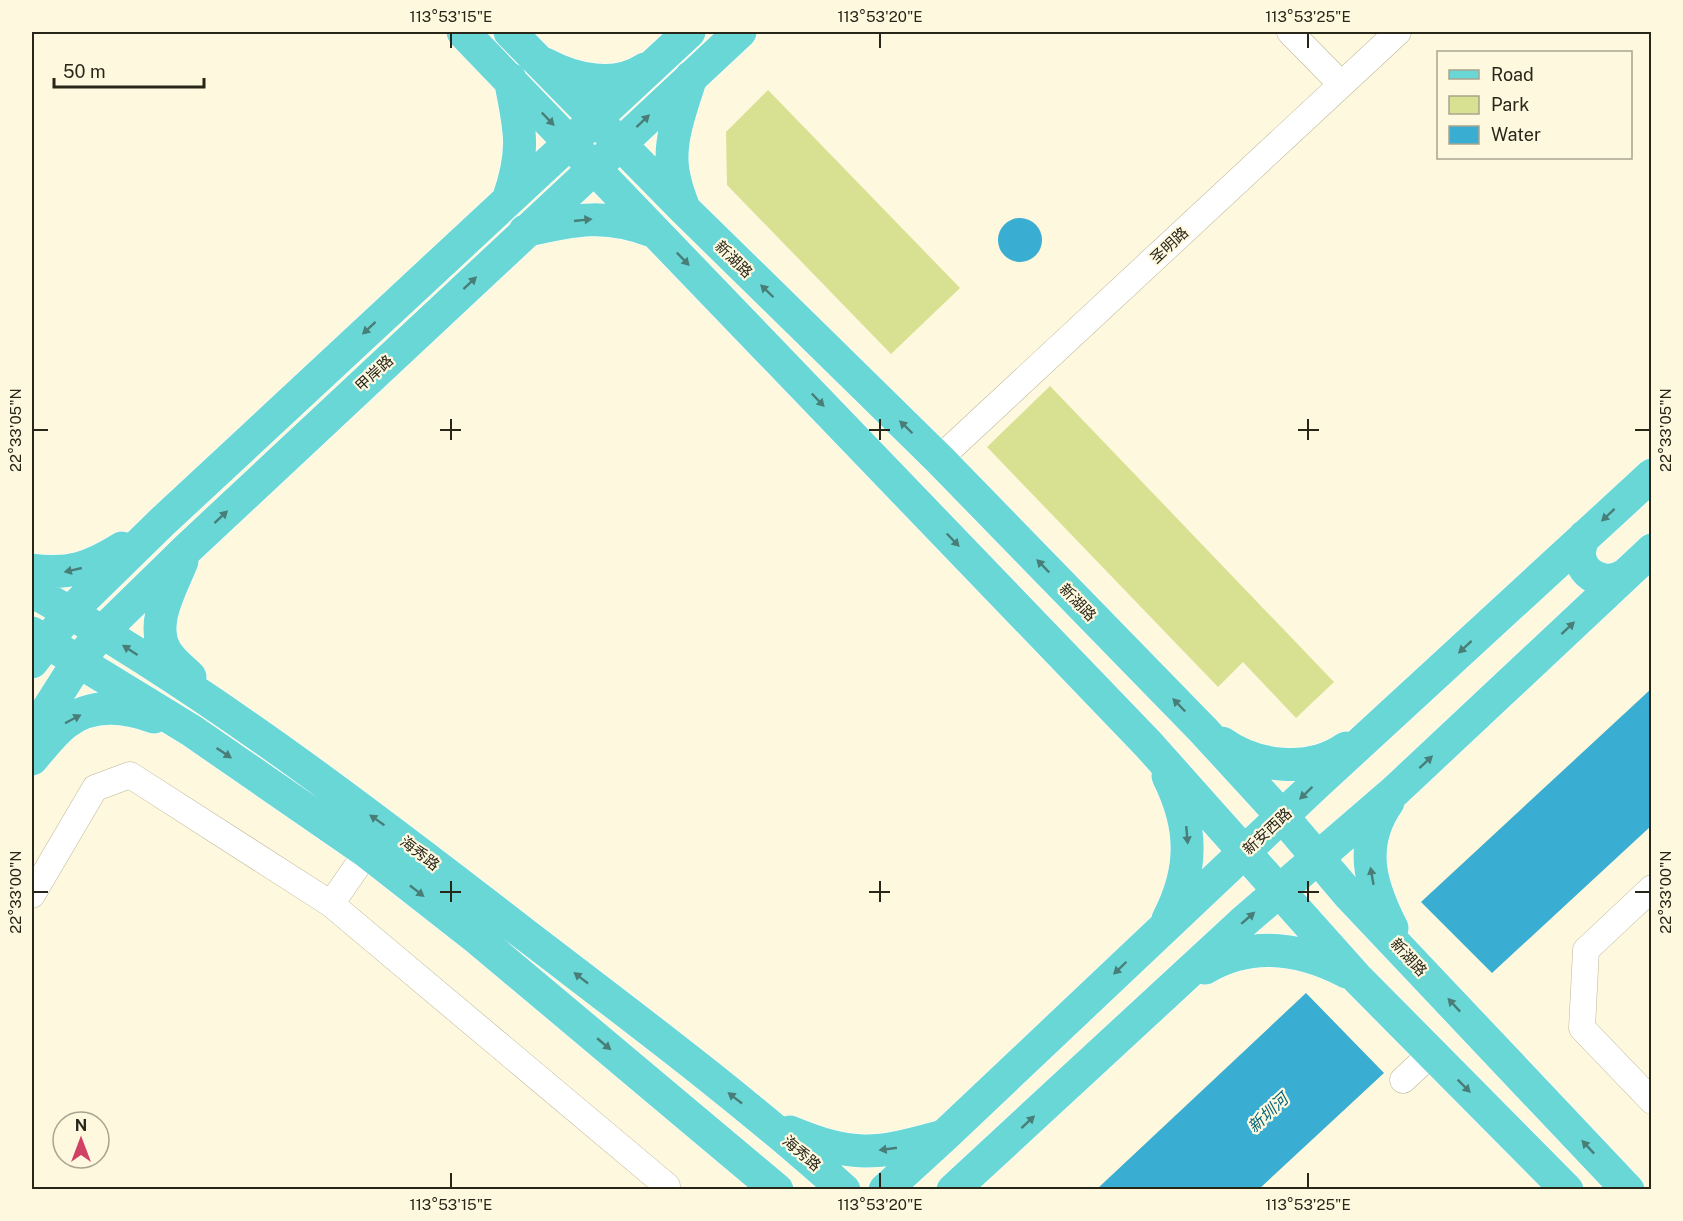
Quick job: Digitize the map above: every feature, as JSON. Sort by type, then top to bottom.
[{"type":"main road","points":[[463,32],[1149,744],[1356,977],[1567,1190]]},
{"type":"main road","name":"新湖路","points":[[510,32],[684,209],[939,459],[1203,730],[1282,816],[1350,896],[1628,1190]]},
{"type":"main road","points":[[689,32],[161,523],[36,646],[78,662],[192,731],[367,852],[478,939],[777,1190]]},
{"type":"main road","name":"甲岸路","points":[[32,734],[78,662],[102,632],[425,325],[740,32]]},
{"type":"main road","points":[[538,60],[559,72],[600,80],[621,80],[638,74],[656,62]]},
{"type":"main road","points":[[684,209],[672,169],[679,116],[691,77]]},
{"type":"main road","points":[[508,200],[516,178],[521,148],[510,79]]},
{"type":"main road","points":[[525,231],[557,223],[595,219],[635,224],[658,233]]},
{"type":"main road","points":[[398,302],[410,296],[420,297],[425,301],[430,312],[425,325]]},
{"type":"main road","name":"新安西路","points":[[885,1190],[1282,816],[1652,475]]},
{"type":"main road","points":[[32,570],[61,573],[77,570],[108,557],[161,523]]},
{"type":"main road","points":[[1585,536],[1580,545],[1580,555],[1581,564],[1586,571],[1593,577],[1611,581],[1625,575]]},
{"type":"main road","points":[[187,549],[165,603],[160,631],[162,640],[173,661],[231,716]]},
{"type":"main road","points":[[953,1190],[1280,890],[1395,791],[1652,550]]},
{"type":"main road","name":"海秀路","points":[[32,591],[102,632],[231,716],[395,833],[766,1122],[844,1190]]},
{"type":"main road","points":[[32,759],[64,723],[92,710],[123,708],[141,712],[192,731]]},
{"type":"main road","points":[[1203,730],[1246,756],[1267,763],[1302,764],[1322,760],[1342,751],[1384,721]]},
{"type":"main road","points":[[1149,744],[1179,800],[1186,823],[1188,843],[1186,867],[1181,886],[1163,927]]},
{"type":"main road","points":[[1395,791],[1375,825],[1371,838],[1370,862],[1374,889],[1402,949]]},
{"type":"main road","points":[[1176,986],[1227,957],[1245,951],[1266,949],[1309,955],[1356,977]]},
{"type":"main road","points":[[766,1122],[819,1144],[849,1151],[870,1152],[901,1148],[945,1135]]},
{"type":"main road","points":[[710,1132],[743,1190]]},
{"type":"main road","points":[[977,1190],[998,1148]]},
{"type":"street","points":[[1290,32],[1341,84]]},
{"type":"street","name":"圣明路","points":[[939,459],[1398,32]]},
{"type":"street","points":[[32,895],[95,788],[130,775],[331,904],[667,1186],[667,1190]]},
{"type":"street","points":[[331,904],[367,852]]},
{"type":"street","points":[[1652,888],[1586,950],[1582,1028],[1652,1101]]},
{"type":"street","points":[[1403,1080],[1432,1053]]},
{"type":"green space","points":[[768,90],[960,288],[891,354],[727,185],[726,132]]},
{"type":"green space","points":[[1050,386],[1334,682],[1296,718],[1243,662],[1218,687],[987,447]]},
{"type":"water","points":[[1020,218],[1035,225],[1042,240],[1035,255],[1020,262],[1005,255],[998,240],[1005,225]]},
{"type":"water","points":[[1651,689],[1651,826],[1492,973],[1421,902]]},
{"type":"water","name":"新圳河","points":[[1306,993],[1384,1073],[1259,1189],[1097,1189]]}]
